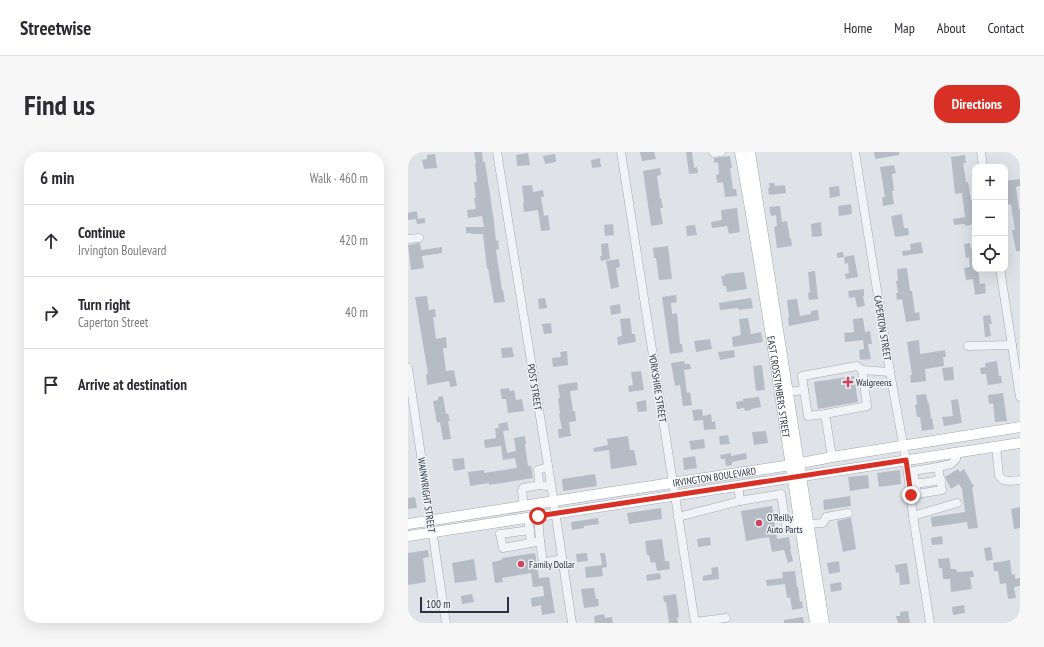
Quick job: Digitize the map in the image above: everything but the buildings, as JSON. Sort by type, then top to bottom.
[{"type":"main road","name":"EAST CROSSTIMBERS STREET","points":[[740,152],[753,199]]},
{"type":"main road","name":"EAST CROSSTIMBERS STREET","points":[[750,152],[753,199],[785,393],[804,524],[812,571],[824,623]]},
{"type":"main road","name":"IRVINGTON BOULEVARD","points":[[408,524],[795,464],[1020,427]]},
{"type":"main road","name":"IRVINGTON BOULEVARD","points":[[408,536],[1020,443]]},
{"type":"main road","points":[[736,473],[738,485]]},
{"type":"main road","points":[[612,492],[614,504]]},
{"type":"main road","name":"EAST CROSSTIMBERS STREET","points":[[812,571],[815,623]]},
{"type":"street","name":"POST STREET","points":[[497,152],[554,501],[572,623]]},
{"type":"street","name":"YORKSHIRE STREET","points":[[621,152],[695,623]]},
{"type":"street","points":[[713,152],[721,152]]},
{"type":"street","name":"CAPERTON STREET","points":[[856,152],[890,372],[903,446],[914,494],[914,516],[930,623]]},
{"type":"street","points":[[981,152],[983,164]]},
{"type":"street","points":[[408,239],[419,238]]},
{"type":"street","points":[[1000,272],[1020,397]]},
{"type":"street","points":[[968,346],[1012,345]]},
{"type":"street","points":[[862,370],[867,406],[808,416],[802,376],[857,366],[862,370],[890,372]]},
{"type":"street","name":"WAINWRIGHT STREET","points":[[408,368],[446,623]]},
{"type":"street","points":[[785,393],[804,390]]},
{"type":"street","points":[[825,414],[832,457]]},
{"type":"street","points":[[996,446],[999,476],[1002,480],[1020,480]]},
{"type":"street","points":[[930,456],[935,467],[940,480],[942,490],[914,494],[915,484],[913,471],[935,467],[951,464],[956,459],[956,452]]},
{"type":"street","points":[[540,485],[538,470],[548,467]]},
{"type":"street","points":[[915,484],[940,480]]},
{"type":"street","points":[[524,506],[522,491],[524,488],[540,485],[546,486],[551,484]]},
{"type":"street","points":[[738,485],[740,501]]},
{"type":"street","points":[[678,517],[740,501],[781,494],[786,526],[823,523],[826,517],[848,513]]},
{"type":"street","points":[[914,516],[957,503]]},
{"type":"street","points":[[531,543],[530,530],[533,517]]},
{"type":"street","points":[[533,517],[540,541],[543,563],[562,559]]},
{"type":"street","points":[[514,520],[516,532]]},
{"type":"street","points":[[498,522],[502,548],[540,541]]},
{"type":"street","points":[[500,534],[530,530]]},
{"type":"street","points":[[695,623],[726,618]]},
{"type":"place","name":"Walgreens","points":[[848,382]]},
{"type":"place","name":"O'Reilly Auto Parts","points":[[759,523]]},
{"type":"place","name":"Family Dollar","points":[[521,564]]},
{"type":"route","points":[[538,516],[906,460],[911,495]]}]
